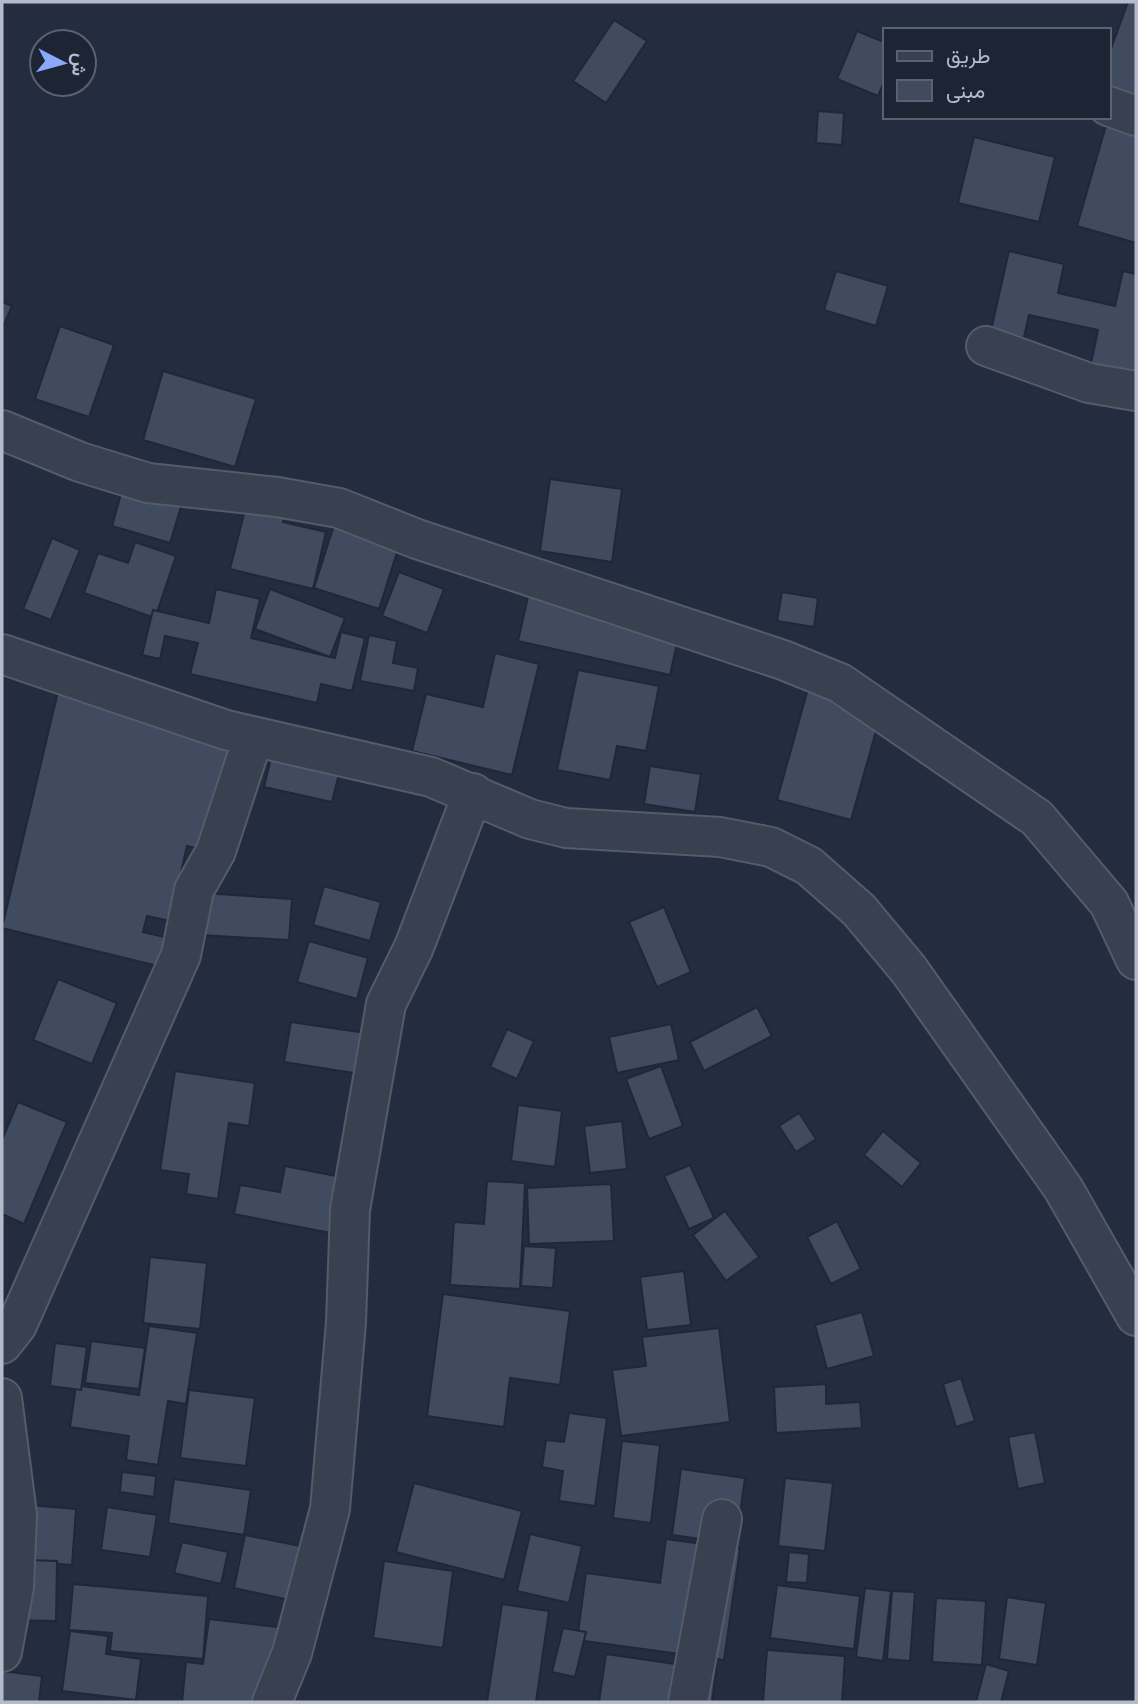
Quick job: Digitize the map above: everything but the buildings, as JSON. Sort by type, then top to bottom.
[{"type":"street","points":[[1110,107],[1136,116]]},
{"type":"street","points":[[986,346],[1089,383],[1136,391]]},
{"type":"street","points":[[2,430],[80,462],[148,483],[277,497],[339,508],[417,539],[783,660],[840,683],[1037,818],[1109,903],[1136,960]]},
{"type":"street","points":[[2,654],[253,738],[432,777],[530,819],[566,828],[720,837],[771,848],[808,866],[859,910],[909,970],[1063,1188],[1136,1316]]},
{"type":"street","points":[[2,1344],[17,1325],[181,955],[194,890],[216,851],[253,738]]},
{"type":"street","points":[[272,1702],[292,1653],[330,1509],[346,1322],[350,1210],[386,1004],[414,947],[473,793]]},
{"type":"street","points":[[2,1398],[17,1516],[14,1587],[2,1652]]},
{"type":"street","points":[[688,1702],[722,1519]]}]
